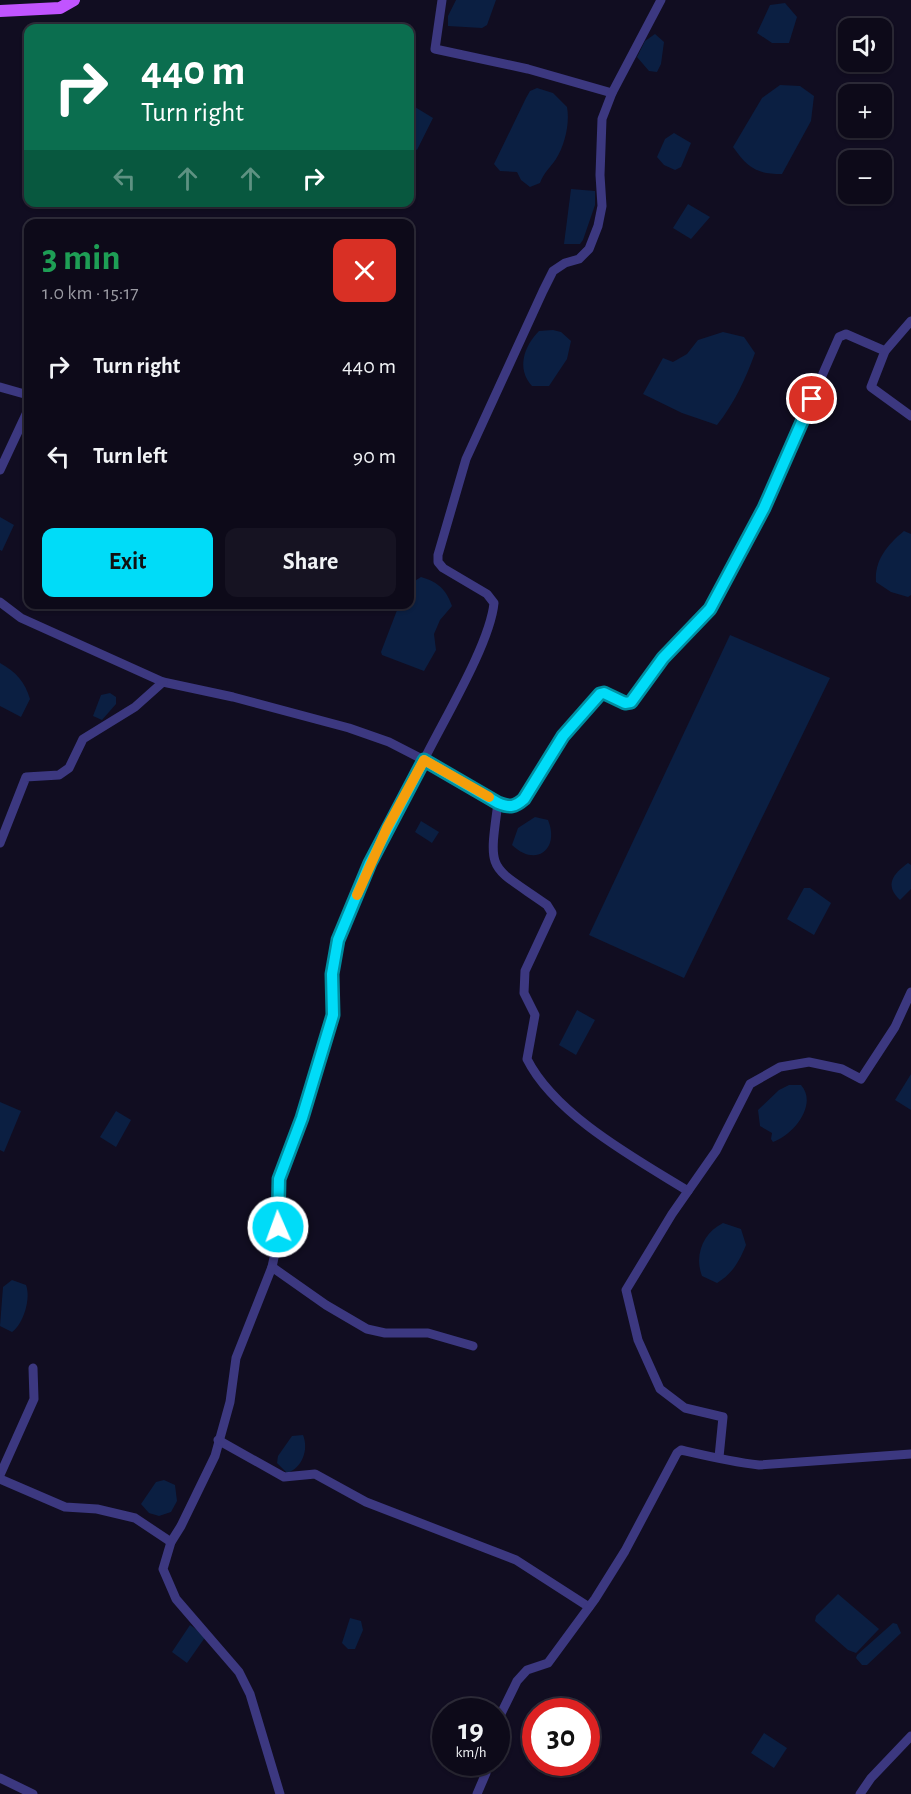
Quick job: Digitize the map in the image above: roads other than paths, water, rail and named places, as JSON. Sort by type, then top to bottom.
[{"type":"main road","points":[[0,11],[60,8],[74,0]]},
{"type":"street","points":[[442,0],[435,49],[528,69],[612,93]]},
{"type":"street","points":[[280,1794],[250,1694],[239,1672],[176,1599],[163,1569],[171,1542],[214,1456],[230,1402],[236,1358],[272,1268],[278,1239],[279,1179],[302,1118],[333,1015],[332,974],[338,940],[370,863],[475,657],[493,614],[494,603],[487,594],[443,568],[438,562],[438,555],[466,459],[553,272],[565,263],[579,259],[589,249],[602,206],[600,175],[603,119],[612,93],[661,0]]},
{"type":"street","points":[[911,321],[885,351],[871,387],[911,416]]},
{"type":"street","points":[[0,602],[21,618],[163,682],[234,697],[349,728],[389,742],[498,803],[508,807],[516,805],[524,799],[563,736],[600,694],[604,693],[625,703],[631,702],[663,658],[710,609],[764,508],[839,337],[846,334],[885,351]]},
{"type":"street","points":[[0,387],[24,394]]},
{"type":"street","points":[[0,470],[24,419]]},
{"type":"street","points":[[0,843],[26,777],[59,775],[69,768],[83,739],[135,707],[163,682]]},
{"type":"street","points":[[498,803],[492,851],[498,870],[547,905],[552,913],[525,970],[525,993],[536,1015],[527,1059],[545,1084],[581,1119],[688,1191]]},
{"type":"street","points":[[719,1457],[723,1417],[684,1408],[660,1389],[638,1340],[625,1295],[628,1286],[716,1151],[750,1084],[780,1066],[809,1062],[842,1069],[861,1079],[895,1028],[911,992]]},
{"type":"street","points":[[272,1268],[326,1305],[367,1329],[385,1333],[428,1334],[473,1346]]},
{"type":"street","points":[[33,1368],[34,1399],[0,1477],[65,1507],[97,1509],[135,1518],[171,1542]]},
{"type":"street","points":[[218,1440],[284,1477],[315,1474],[366,1502],[516,1560],[540,1573],[564,1592],[589,1607]]},
{"type":"street","points":[[509,1698],[517,1681],[526,1670],[548,1663],[589,1607],[625,1551],[677,1453],[681,1450],[702,1457],[719,1457],[759,1465],[911,1454]]},
{"type":"street","points":[[860,1794],[871,1778],[911,1736]]},
{"type":"street","points":[[477,1794],[485,1776]]},
{"type":"street","points":[[0,1778],[33,1794]]},
{"type":"water","points":[[456,0],[496,0],[487,25],[482,28],[448,26],[448,16]]},
{"type":"water","points":[[785,3],[797,17],[789,43],[772,43],[757,33],[770,5]]},
{"type":"water","points":[[655,34],[664,42],[661,64],[657,72],[649,71],[637,57],[645,41]]},
{"type":"water","points":[[780,85],[800,86],[814,96],[811,121],[782,174],[765,173],[748,165],[733,147],[762,98]]},
{"type":"water","points":[[537,88],[553,93],[567,107],[568,120],[562,147],[554,162],[540,183],[530,187],[521,180],[517,172],[500,171],[494,164],[526,98],[530,91]]},
{"type":"water","points":[[414,106],[433,118],[417,150],[414,148]]},
{"type":"water","points":[[674,133],[691,143],[681,167],[675,170],[664,165],[657,157],[665,139]]},
{"type":"water","points":[[571,189],[595,191],[595,205],[580,244],[564,244]]},
{"type":"water","points":[[688,204],[710,217],[691,239],[673,228]]},
{"type":"water","points":[[539,331],[561,332],[571,341],[567,359],[549,386],[532,386],[524,372],[526,351]]},
{"type":"water","points":[[723,332],[744,337],[755,353],[739,391],[717,425],[682,413],[643,394],[663,358],[673,362],[687,354],[698,340]]},
{"type":"water","points":[[0,517],[14,525],[2,551],[0,550]]},
{"type":"water","points":[[904,531],[911,534],[911,595],[908,597],[891,592],[876,582],[879,560],[892,542]]},
{"type":"water","points":[[421,577],[432,581],[441,587],[452,606],[440,620],[434,634],[436,650],[424,671],[382,655],[381,652],[397,609],[414,609],[414,581]]},
{"type":"water","points":[[730,635],[830,678],[684,978],[589,935]]},
{"type":"water","points":[[0,663],[19,678],[28,693],[30,699],[21,717],[0,706]]},
{"type":"water","points":[[110,693],[116,697],[116,704],[102,720],[93,716],[101,695]]},
{"type":"water","points":[[535,817],[548,820],[551,839],[544,852],[529,855],[512,845],[518,828]]},
{"type":"water","points":[[421,821],[439,832],[432,843],[415,832]]},
{"type":"water","points":[[908,863],[911,865],[911,889],[900,900],[892,889],[892,880]]},
{"type":"water","points":[[804,888],[810,888],[831,903],[814,935],[787,919]]},
{"type":"water","points":[[577,1010],[595,1020],[576,1055],[559,1045]]},
{"type":"water","points":[[911,1074],[911,1110],[895,1100]]},
{"type":"water","points":[[789,1085],[801,1085],[806,1093],[805,1110],[789,1133],[773,1142],[772,1133],[760,1126],[758,1110],[779,1090]]},
{"type":"water","points":[[0,1102],[21,1111],[4,1152],[0,1150]]},
{"type":"water","points":[[116,1111],[131,1120],[116,1147],[100,1137]]},
{"type":"water","points":[[723,1223],[741,1229],[746,1245],[734,1267],[717,1283],[702,1276],[699,1260],[705,1239]]},
{"type":"water","points":[[12,1280],[26,1285],[28,1297],[23,1317],[12,1332],[0,1326],[3,1287]]},
{"type":"water","points":[[303,1435],[305,1452],[303,1458],[297,1467],[287,1473],[277,1463],[278,1456],[292,1436]]},
{"type":"water","points":[[164,1480],[175,1485],[177,1501],[171,1512],[159,1516],[149,1513],[141,1504],[156,1482]]},
{"type":"water","points":[[838,1594],[879,1629],[856,1653],[848,1650],[815,1621],[816,1616]]},
{"type":"water","points":[[350,1618],[361,1621],[363,1630],[355,1649],[348,1649],[342,1643]]},
{"type":"water","points":[[893,1623],[897,1624],[901,1633],[867,1665],[862,1665],[856,1658],[857,1655]]},
{"type":"water","points":[[190,1625],[206,1636],[187,1663],[172,1652]]},
{"type":"water","points":[[764,1733],[787,1748],[774,1768],[751,1753]]}]
